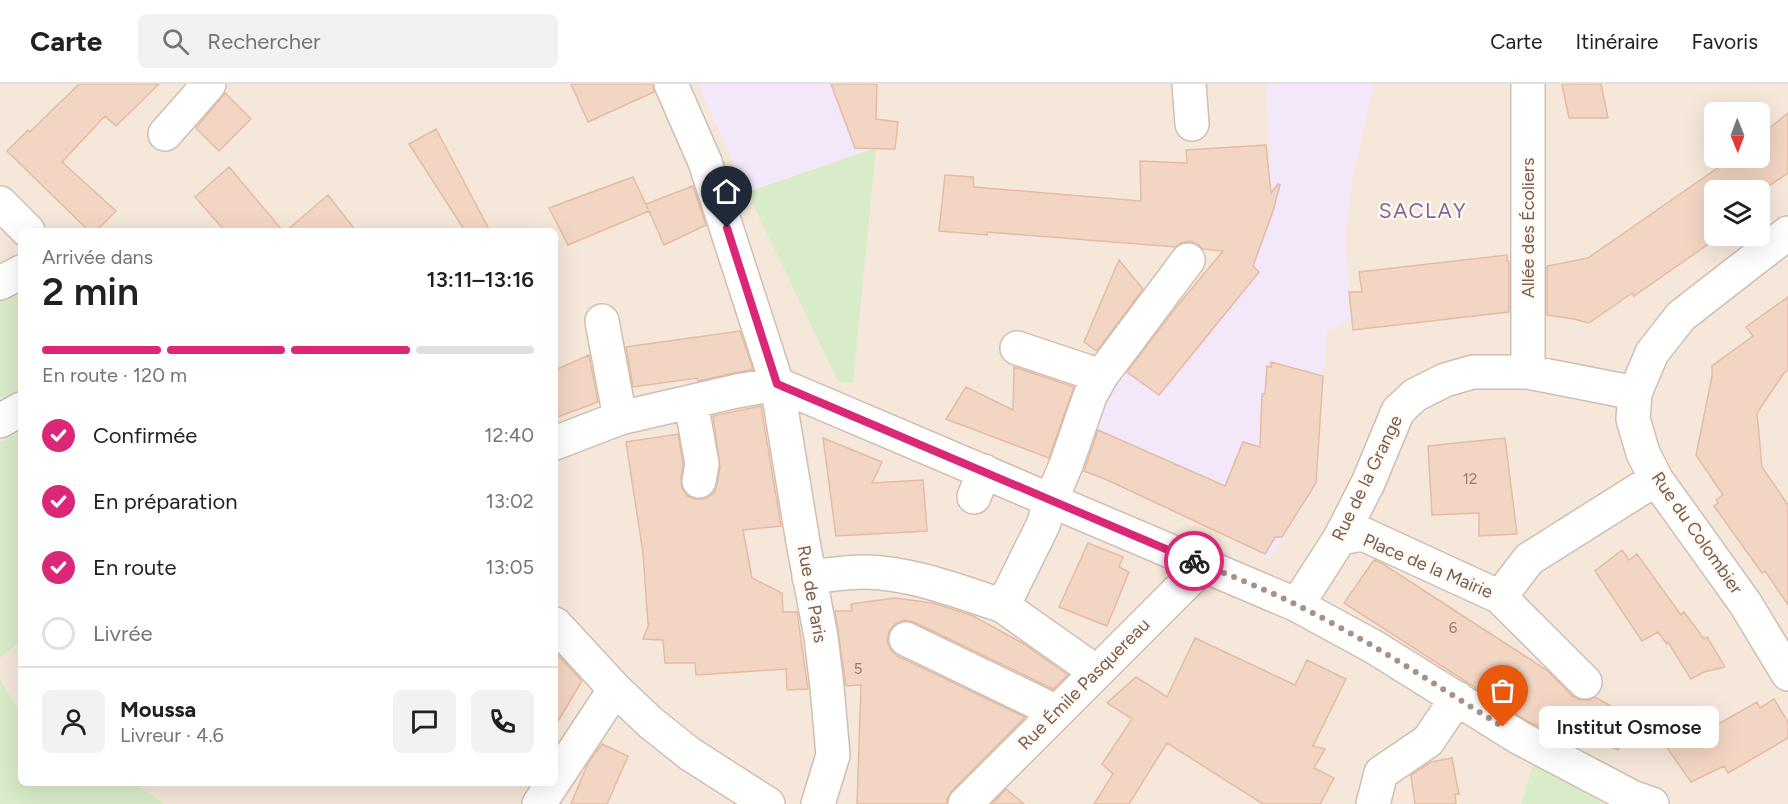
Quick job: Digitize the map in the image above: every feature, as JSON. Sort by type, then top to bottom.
[{"type":"street","points":[[165,134],[209,84]]},
{"type":"street","name":"Rue de Paris","points":[[671,84],[705,162],[777,384],[820,638],[833,754],[818,804]]},
{"type":"street","points":[[1189,84],[1192,124]]},
{"type":"street","name":"Allée des Écoliers","points":[[1528,84],[1528,372]]},
{"type":"street","points":[[0,203],[25,228]]},
{"type":"street","name":"Rue du Colombier","points":[[1788,232],[1681,316],[1652,353],[1635,393],[1633,419],[1643,453],[1656,479],[1745,603],[1788,674]]},
{"type":"street","points":[[1003,606],[1043,525],[1090,396],[1101,376],[1188,260]]},
{"type":"street","points":[[0,283],[18,274]]},
{"type":"street","points":[[602,321],[620,418]]},
{"type":"street","points":[[1017,348],[1101,376]]},
{"type":"street","name":"Rue de la Grange","points":[[1297,605],[1340,538],[1368,483],[1398,411],[1415,395],[1445,380],[1473,372],[1528,372],[1635,393]]},
{"type":"street","points":[[558,442],[620,418],[777,384],[979,484],[1051,500],[1297,605],[1374,647],[1518,737],[1578,770],[1632,797],[1652,804]]},
{"type":"street","points":[[691,402],[702,464],[699,481]]},
{"type":"street","points":[[0,421],[18,411]]},
{"type":"street","name":"Place de la Mairie","points":[[1340,538],[1363,534],[1500,597],[1529,559],[1656,479]]},
{"type":"street","name":"Rue Émile Pasquereau","points":[[965,804],[1204,564]]},
{"type":"street","points":[[809,577],[864,572],[902,576],[1003,606],[1096,673]]},
{"type":"street","points":[[1500,597],[1585,682]]},
{"type":"street","points":[[558,627],[615,689],[651,723],[690,754],[768,804]]},
{"type":"street","points":[[906,639],[1057,712]]},
{"type":"street","points":[[558,776],[615,689]]},
{"type":"street","points":[[1373,804],[1381,773],[1428,741],[1457,698]]},
{"type":"street","points":[[539,804],[551,786]]},
{"type":"shaded area","points":[[0,84],[1788,84],[1788,804],[165,804],[138,786],[558,786],[558,228],[18,228],[18,433],[0,442]]},
{"type":"shaded area","points":[[698,84],[877,84],[876,148],[747,192]]},
{"type":"shaded area","points":[[1266,84],[1374,84],[1353,175],[1345,239],[1352,319],[1327,331],[1316,487],[1270,559],[1237,541],[1072,466],[1124,370],[1197,282],[1206,289],[1271,196]]},
{"type":"shaded area","points":[[18,643],[18,708],[0,679],[0,658]]},
{"type":"green space","points":[[876,148],[853,383],[838,381],[747,192]]},
{"type":"green space","points":[[18,286],[18,392],[7,398],[0,397],[0,295]]},
{"type":"green space","points":[[18,433],[18,643],[0,658],[0,442]]},
{"type":"green space","points":[[0,679],[18,708],[18,786],[138,786],[165,804],[0,804]]},
{"type":"green space","points":[[1535,760],[1603,804],[1521,804]]},
{"type":"building","points":[[79,84],[159,84],[116,126],[105,116],[62,162],[116,211],[99,228],[86,228],[7,151],[28,130],[30,132]]},
{"type":"building","points":[[571,84],[653,84],[654,92],[588,122]]},
{"type":"building","points":[[831,84],[877,84],[876,119],[898,122],[895,149],[855,148]]},
{"type":"building","points":[[1562,84],[1601,84],[1608,118],[1569,118]]},
{"type":"building","points":[[225,93],[251,119],[219,151],[196,128]]},
{"type":"building","points":[[1788,113],[1788,173],[1770,185],[1770,180],[1704,180],[1706,246],[1634,296],[1632,293],[1589,323],[1547,315],[1547,266],[1588,258],[1718,168],[1770,168],[1770,128]]},
{"type":"building","points":[[436,129],[488,228],[463,228],[409,144]]},
{"type":"building","points":[[1266,145],[1271,193],[1278,184],[1280,185],[1253,266],[1259,272],[1159,395],[1127,372],[1223,251],[1202,249],[1190,241],[1176,247],[987,232],[987,235],[939,231],[945,175],[973,177],[974,187],[1141,201],[1140,161],[1187,163],[1186,150]]},
{"type":"building","points":[[229,167],[280,228],[222,228],[195,197]]},
{"type":"building","points":[[633,177],[648,209],[646,204],[693,186],[706,225],[664,245],[649,211],[568,245],[549,208]]},
{"type":"building","points":[[328,195],[354,228],[290,228]]},
{"type":"building","points":[[1507,255],[1509,312],[1353,330],[1349,292],[1362,292],[1359,272]]},
{"type":"building","points":[[1119,260],[1143,289],[1097,351],[1084,342]]},
{"type":"building","points":[[1788,297],[1788,370],[1757,413],[1762,467],[1788,505],[1788,605],[1765,571],[1762,573],[1714,506],[1718,503],[1716,500],[1723,495],[1696,455],[1712,366],[1753,336],[1746,327]]},
{"type":"building","points":[[740,331],[753,369],[698,381],[697,378],[633,387],[626,347]]},
{"type":"building","points":[[589,355],[598,402],[558,417],[558,369]]},
{"type":"building","points":[[1271,362],[1323,376],[1316,483],[1282,537],[1275,537],[1265,554],[1084,471],[1098,430],[1225,486],[1243,442],[1260,447],[1262,394],[1265,394],[1267,366],[1271,367]]},
{"type":"building","points":[[1014,367],[1074,387],[1049,458],[946,419],[966,387],[1013,410]]},
{"type":"building","points":[[761,406],[781,526],[743,530],[752,578],[782,593],[783,612],[797,612],[808,689],[787,690],[786,669],[696,675],[695,663],[665,663],[663,640],[643,639],[649,624],[643,553],[626,442],[678,434],[683,464],[682,488],[687,496],[705,499],[714,493],[720,467],[713,416]]},
{"type":"building","points":[[823,438],[882,462],[872,483],[923,480],[927,531],[836,536]]},
{"type":"building","points":[[1505,438],[1517,534],[1479,536],[1479,513],[1432,515],[1428,446]]},
{"type":"building","points":[[1088,543],[1123,557],[1119,567],[1129,572],[1107,626],[1059,607]]},
{"type":"building","points":[[1622,550],[1629,560],[1637,554],[1681,615],[1684,612],[1704,639],[1707,637],[1725,667],[1704,672],[1691,679],[1668,642],[1667,644],[1658,632],[1642,641],[1595,571]]},
{"type":"building","points":[[1374,560],[1548,671],[1572,696],[1581,700],[1595,697],[1634,719],[1618,750],[1549,718],[1542,728],[1527,721],[1344,603]]},
{"type":"building","points":[[895,598],[933,603],[973,616],[1024,644],[1068,675],[1053,689],[914,622],[904,620],[895,624],[889,631],[887,641],[897,656],[1025,717],[952,791],[947,804],[857,804],[861,685],[846,686],[835,611],[852,611],[851,604]]},
{"type":"building","points":[[1195,638],[1295,685],[1307,660],[1346,679],[1313,746],[1325,749],[1314,768],[1334,778],[1320,804],[1263,804],[1167,743],[1129,804],[1094,804],[1113,774],[1102,764],[1132,719],[1107,703],[1136,677],[1167,697]]},
{"type":"building","points":[[558,655],[582,681],[558,721]]},
{"type":"building","points":[[1774,699],[1788,722],[1788,738],[1728,773],[1724,766],[1691,782],[1665,745],[1701,727],[1704,732],[1757,702],[1760,708]]},
{"type":"building","points":[[602,744],[628,756],[607,804],[571,804],[588,763]]},
{"type":"building","points":[[1452,758],[1459,794],[1455,794],[1456,804],[1415,804],[1411,775],[1431,762]]},
{"type":"building","points":[[1006,789],[1024,804],[992,804]]},
{"type":"way so far","points":[[1194,561],[1318,616],[1374,647],[1503,727]]},
{"type":"place","name":"Institut Osmose","points":[[1503,727]]},
{"type":"district","name":"SACLAY","points":[[1423,210]]},
{"type":"route","points":[[727,228],[777,384],[1194,561]]}]
